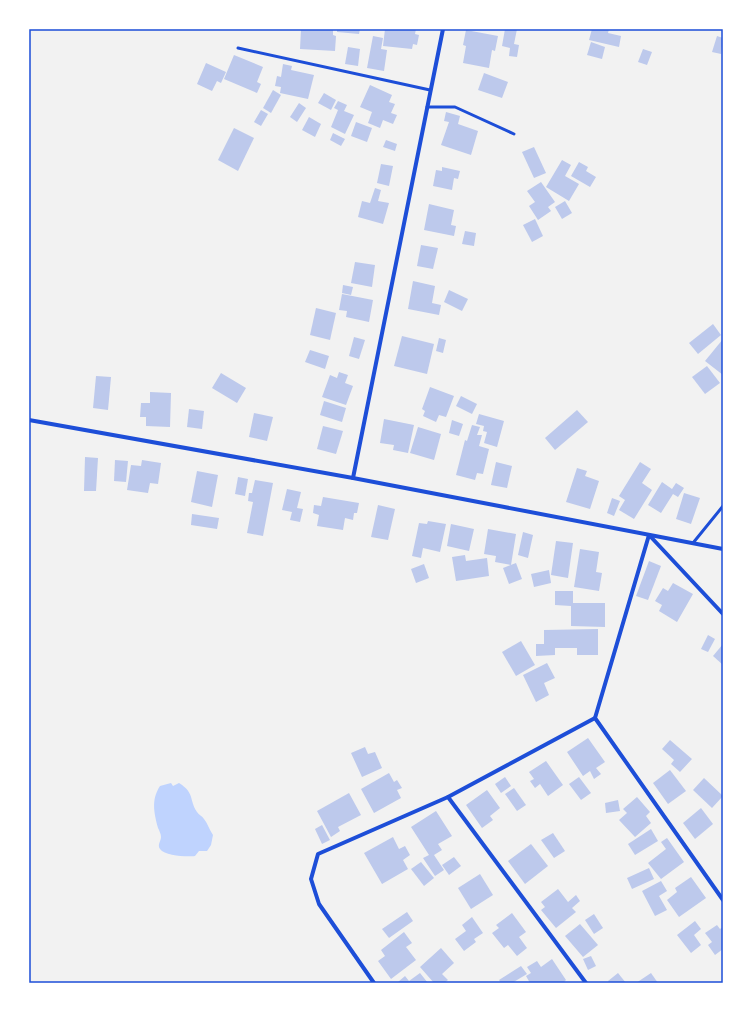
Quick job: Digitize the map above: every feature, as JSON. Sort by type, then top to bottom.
[{"type":"street","points":[[353,478],[443,29]]},
{"type":"street","points":[[29,420],[353,478],[723,549]]},
{"type":"street","points":[[649,535],[723,614]]},
{"type":"street","points":[[374,983],[319,904],[311,879],[318,854],[448,798],[595,718],[649,535]]},
{"type":"street","points":[[595,718],[723,900]]},
{"type":"street","points":[[448,798],[586,983]]},
{"type":"lane","points":[[238,48],[430,90]]},
{"type":"lane","points":[[427,107],[455,107],[514,134]]},
{"type":"lane","points":[[692,543],[723,506]]},
{"type":"water","points":[[171,783],[173,786],[179,783],[190,793],[197,812],[208,825],[213,835],[211,845],[207,851],[199,851],[195,856],[182,856],[171,855],[159,848],[161,836],[155,817],[154,801],[160,786]]},
{"type":"building","points":[[301,29],[333,29],[333,35],[336,36],[335,51],[300,49]]},
{"type":"building","points":[[337,29],[360,29],[359,34],[337,32]]},
{"type":"building","points":[[385,29],[416,29],[415,34],[419,35],[417,45],[413,44],[412,49],[383,46]]},
{"type":"building","points":[[505,29],[517,29],[514,44],[519,45],[517,57],[509,56],[510,48],[502,46]]},
{"type":"building","points":[[592,29],[609,29],[608,33],[621,36],[619,47],[589,40]]},
{"type":"building","points":[[466,30],[498,36],[495,51],[492,50],[489,68],[463,63],[466,46],[463,45]]},
{"type":"building","points":[[373,36],[383,38],[381,49],[387,50],[384,71],[367,68]]},
{"type":"building","points":[[717,36],[723,38],[721,54],[712,52]]},
{"type":"building","points":[[591,42],[605,47],[602,59],[587,55]]},
{"type":"building","points":[[348,47],[360,49],[358,66],[345,64]]},
{"type":"building","points":[[643,49],[652,52],[647,65],[638,62]]},
{"type":"building","points":[[234,55],[263,67],[257,82],[261,84],[257,93],[224,79]]},
{"type":"building","points":[[206,63],[226,72],[221,83],[217,81],[212,91],[197,84]]},
{"type":"building","points":[[283,64],[292,66],[291,70],[314,75],[308,99],[280,93],[281,87],[275,86],[277,76],[281,77]]},
{"type":"building","points":[[484,73],[508,82],[502,98],[478,90]]},
{"type":"building","points":[[370,85],[392,95],[389,102],[395,104],[391,113],[397,115],[393,124],[383,120],[380,128],[368,123],[372,112],[360,107]]},
{"type":"building","points":[[273,90],[281,95],[271,113],[263,108]]},
{"type":"building","points":[[324,93],[336,100],[331,110],[318,103]]},
{"type":"building","points":[[338,101],[347,105],[344,111],[354,115],[345,134],[331,127],[338,110],[334,108]]},
{"type":"building","points":[[299,103],[306,108],[297,122],[290,117]]},
{"type":"building","points":[[261,110],[268,114],[261,126],[254,122]]},
{"type":"building","points":[[446,112],[460,116],[458,124],[478,131],[471,155],[441,145],[449,122],[444,121]]},
{"type":"building","points":[[309,117],[321,124],[315,137],[302,130]]},
{"type":"building","points":[[356,122],[372,128],[367,142],[351,136]]},
{"type":"building","points":[[234,128],[254,138],[238,171],[218,160]]},
{"type":"building","points":[[333,133],[345,139],[341,146],[330,140]]},
{"type":"building","points":[[386,140],[397,144],[395,151],[383,147]]},
{"type":"building","points":[[534,147],[546,173],[534,178],[522,152]]},
{"type":"building","points":[[562,160],[571,165],[565,176],[579,184],[569,201],[546,187]]},
{"type":"building","points":[[579,162],[588,167],[586,171],[596,177],[590,187],[571,176]]},
{"type":"building","points":[[381,164],[393,166],[389,186],[377,183]]},
{"type":"building","points":[[442,167],[460,171],[458,179],[454,178],[452,190],[433,186],[436,170],[442,171]]},
{"type":"building","points":[[541,182],[555,202],[548,207],[551,211],[538,220],[529,206],[535,202],[527,191]]},
{"type":"building","points":[[375,188],[381,190],[378,201],[389,203],[383,224],[358,217],[362,201],[370,203]]},
{"type":"building","points":[[565,201],[572,213],[562,219],[555,207]]},
{"type":"building","points":[[429,204],[454,210],[451,225],[456,226],[454,236],[424,230]]},
{"type":"building","points":[[535,219],[543,236],[532,242],[523,225]]},
{"type":"building","points":[[465,231],[476,233],[474,246],[462,244]]},
{"type":"building","points":[[421,245],[438,248],[433,269],[417,266]]},
{"type":"building","points":[[355,262],[375,265],[372,287],[351,283]]},
{"type":"building","points":[[413,281],[435,286],[432,303],[441,305],[439,315],[408,309]]},
{"type":"building","points":[[343,285],[353,287],[351,295],[342,293]]},
{"type":"building","points":[[449,290],[468,299],[462,311],[444,302]]},
{"type":"building","points":[[342,294],[373,300],[369,322],[346,317],[347,311],[339,310]]},
{"type":"building","points":[[316,308],[336,313],[330,340],[310,335]]},
{"type":"building","points":[[713,324],[721,335],[698,354],[689,343]]},
{"type":"building","points":[[402,336],[434,344],[427,374],[394,366]]},
{"type":"building","points":[[354,337],[365,340],[359,359],[349,356]]},
{"type":"building","points":[[439,338],[446,340],[443,353],[436,351]]},
{"type":"building","points":[[723,339],[723,375],[705,361]]},
{"type":"building","points":[[310,350],[329,356],[325,369],[305,362]]},
{"type":"building","points":[[707,366],[720,383],[705,394],[692,377]]},
{"type":"building","points":[[339,372],[348,375],[345,383],[353,386],[346,405],[322,397],[330,375],[337,378]]},
{"type":"building","points":[[221,373],[246,388],[237,403],[212,388]]},
{"type":"building","points":[[96,376],[111,377],[108,410],[93,408]]},
{"type":"building","points":[[430,387],[454,396],[446,417],[439,415],[436,422],[423,416],[425,411],[422,409]]},
{"type":"building","points":[[150,392],[171,393],[170,427],[146,426],[146,417],[140,417],[141,403],[150,403]]},
{"type":"building","points":[[461,396],[477,404],[472,414],[456,406]]},
{"type":"building","points":[[324,401],[346,408],[342,422],[320,415]]},
{"type":"building","points":[[189,409],[204,411],[202,429],[187,427]]},
{"type":"building","points":[[577,410],[588,422],[555,450],[545,438]]},
{"type":"building","points":[[254,413],[273,417],[267,441],[249,437]]},
{"type":"building","points":[[479,414],[504,421],[497,447],[484,443],[487,432],[483,431],[484,426],[476,424]]},
{"type":"building","points":[[384,419],[414,425],[408,453],[393,450],[394,445],[380,443]]},
{"type":"building","points":[[452,420],[463,424],[459,436],[449,433]]},
{"type":"building","points":[[472,425],[480,427],[477,435],[482,435],[479,446],[489,449],[483,474],[477,473],[475,480],[456,475],[465,440],[467,441]]},
{"type":"building","points":[[323,426],[343,431],[336,454],[317,449]]},
{"type":"building","points":[[418,427],[441,434],[434,460],[410,453]]},
{"type":"building","points":[[85,457],[98,458],[96,491],[84,491]]},
{"type":"building","points":[[115,460],[128,461],[126,482],[114,481]]},
{"type":"building","points":[[142,460],[161,463],[158,484],[150,483],[148,493],[127,490],[131,465],[141,466]]},
{"type":"building","points":[[496,462],[512,466],[507,488],[491,485]]},
{"type":"building","points":[[640,462],[651,469],[642,483],[652,490],[634,519],[619,510],[625,500],[619,496]]},
{"type":"building","points":[[577,468],[587,471],[585,476],[599,481],[590,509],[566,502]]},
{"type":"building","points":[[197,471],[218,475],[212,507],[191,502]]},
{"type":"building","points":[[238,477],[248,479],[245,496],[235,494]]},
{"type":"building","points":[[255,480],[273,483],[263,536],[247,533],[253,502],[248,501],[249,493],[252,493]]},
{"type":"building","points":[[662,482],[672,489],[676,483],[684,488],[678,497],[673,494],[661,513],[648,505]]},
{"type":"building","points":[[287,489],[301,492],[297,508],[303,509],[300,522],[290,520],[292,512],[282,510]]},
{"type":"building","points":[[684,493],[700,498],[691,524],[676,519]]},
{"type":"building","points":[[323,497],[359,503],[357,513],[354,513],[353,520],[345,518],[343,530],[317,526],[319,515],[313,513],[314,505],[321,506]]},
{"type":"building","points":[[612,498],[620,501],[614,516],[607,513]]},
{"type":"building","points":[[378,505],[395,509],[388,540],[371,537]]},
{"type":"building","points":[[192,514],[219,518],[217,529],[191,525]]},
{"type":"building","points":[[428,521],[446,524],[440,552],[423,548],[421,558],[412,556],[419,523],[427,524]]},
{"type":"building","points":[[451,524],[474,529],[469,551],[447,546]]},
{"type":"building","points":[[488,529],[516,534],[511,565],[495,562],[496,556],[484,554]]},
{"type":"building","points":[[523,532],[533,535],[528,558],[518,555]]},
{"type":"building","points":[[556,541],[573,543],[568,578],[551,575]]},
{"type":"building","points":[[580,549],[599,552],[596,572],[602,573],[599,591],[574,587]]},
{"type":"building","points":[[465,555],[466,561],[487,558],[489,576],[456,581],[452,557]]},
{"type":"building","points":[[649,561],[661,566],[648,600],[636,596]]},
{"type":"building","points":[[516,563],[522,579],[509,584],[503,568]]},
{"type":"building","points":[[424,564],[429,578],[416,583],[411,569]]},
{"type":"building","points":[[549,570],[551,583],[534,587],[531,574]]},
{"type":"building","points":[[673,583],[693,594],[677,622],[659,611],[662,605],[655,601],[663,588],[668,591]]},
{"type":"building","points":[[555,591],[573,591],[573,603],[605,603],[605,627],[571,626],[571,606],[555,605]]},
{"type":"building","points":[[598,629],[598,655],[577,655],[577,648],[555,648],[555,655],[536,656],[536,644],[544,644],[544,630]]},
{"type":"building","points":[[708,635],[715,639],[708,652],[701,649]]},
{"type":"building","points":[[521,641],[535,665],[516,676],[502,652]]},
{"type":"building","points":[[723,644],[723,665],[713,656]]},
{"type":"building","points":[[547,663],[555,678],[544,683],[549,695],[536,702],[523,675]]},
{"type":"building","points":[[588,738],[605,762],[596,768],[601,774],[594,779],[590,771],[583,776],[567,752]]},
{"type":"building","points":[[670,740],[692,759],[680,772],[671,764],[674,760],[662,749]]},
{"type":"building","points":[[365,747],[368,754],[375,752],[382,768],[362,777],[351,753]]},
{"type":"building","points":[[546,761],[563,785],[548,796],[540,784],[535,788],[530,781],[534,779],[529,772]]},
{"type":"building","points":[[670,770],[686,791],[668,804],[653,783]]},
{"type":"building","points":[[389,773],[394,782],[397,780],[402,788],[397,790],[401,798],[374,813],[361,789]]},
{"type":"building","points":[[505,777],[511,786],[501,793],[495,784]]},
{"type":"building","points":[[579,777],[591,793],[581,800],[569,784]]},
{"type":"building","points":[[704,778],[723,796],[712,808],[693,790]]},
{"type":"building","points":[[514,788],[526,805],[517,811],[505,794]]},
{"type":"building","points":[[487,790],[500,808],[490,816],[493,820],[482,828],[466,805]]},
{"type":"building","points":[[349,793],[361,815],[338,827],[340,831],[331,837],[317,811]]},
{"type":"building","points":[[637,797],[650,812],[646,816],[651,823],[635,837],[619,820],[627,813],[623,809]]},
{"type":"building","points":[[618,800],[620,811],[606,813],[605,803]]},
{"type":"building","points":[[701,808],[713,824],[695,839],[683,823]]},
{"type":"building","points":[[436,811],[452,836],[438,844],[442,850],[434,855],[444,870],[435,876],[423,858],[429,855],[411,827]]},
{"type":"building","points":[[322,825],[330,840],[322,844],[315,829]]},
{"type":"building","points":[[651,829],[658,841],[635,855],[628,844]]},
{"type":"building","points":[[553,833],[565,851],[554,858],[541,840]]},
{"type":"building","points":[[393,837],[399,849],[405,846],[410,855],[403,860],[408,869],[382,884],[364,853]]},
{"type":"building","points":[[667,838],[684,862],[661,879],[648,863],[666,849],[661,842]]},
{"type":"building","points":[[531,844],[548,866],[525,884],[508,861]]},
{"type":"building","points":[[454,857],[461,866],[449,875],[442,865]]},
{"type":"building","points":[[421,862],[434,878],[424,886],[411,869]]},
{"type":"building","points":[[649,868],[654,879],[632,889],[627,878]]},
{"type":"building","points":[[480,874],[493,895],[471,909],[458,888]]},
{"type":"building","points":[[691,877],[706,898],[679,917],[667,900],[677,892],[675,888]]},
{"type":"building","points":[[661,881],[667,891],[659,896],[667,910],[655,916],[642,891]]},
{"type":"building","points":[[558,889],[568,902],[576,895],[580,901],[572,908],[576,912],[556,928],[541,910],[545,907],[541,902]]},
{"type":"building","points":[[407,912],[413,921],[389,938],[382,929]]},
{"type":"building","points":[[512,913],[526,932],[519,937],[527,948],[517,956],[508,945],[504,948],[492,933],[499,928],[496,925]]},
{"type":"building","points":[[594,914],[603,928],[594,934],[585,920]]},
{"type":"building","points":[[472,917],[483,933],[474,939],[476,942],[464,951],[455,939],[466,931],[462,925]]},
{"type":"building","points":[[695,921],[701,929],[694,935],[701,945],[691,953],[677,935]]},
{"type":"building","points":[[580,924],[598,945],[583,957],[565,936]]},
{"type":"building","points":[[717,925],[720,929],[723,927],[723,949],[715,955],[708,945],[712,942],[705,933]]},
{"type":"building","points":[[404,932],[412,943],[406,947],[416,960],[391,979],[378,961],[385,956],[381,950]]},
{"type":"building","points":[[441,948],[454,963],[442,974],[448,980],[444,983],[434,983],[420,967]]},
{"type":"building","points":[[591,956],[596,966],[588,970],[583,959]]},
{"type":"building","points":[[552,959],[566,980],[563,983],[530,983],[526,976],[531,973],[527,967],[537,961],[541,967]]},
{"type":"building","points":[[521,966],[527,974],[512,983],[501,983],[499,980]]},
{"type":"building","points":[[420,973],[428,983],[398,982],[405,976],[409,981]]},
{"type":"building","points":[[618,973],[626,983],[609,983],[608,981]]},
{"type":"building","points":[[651,973],[658,983],[636,983]]}]
